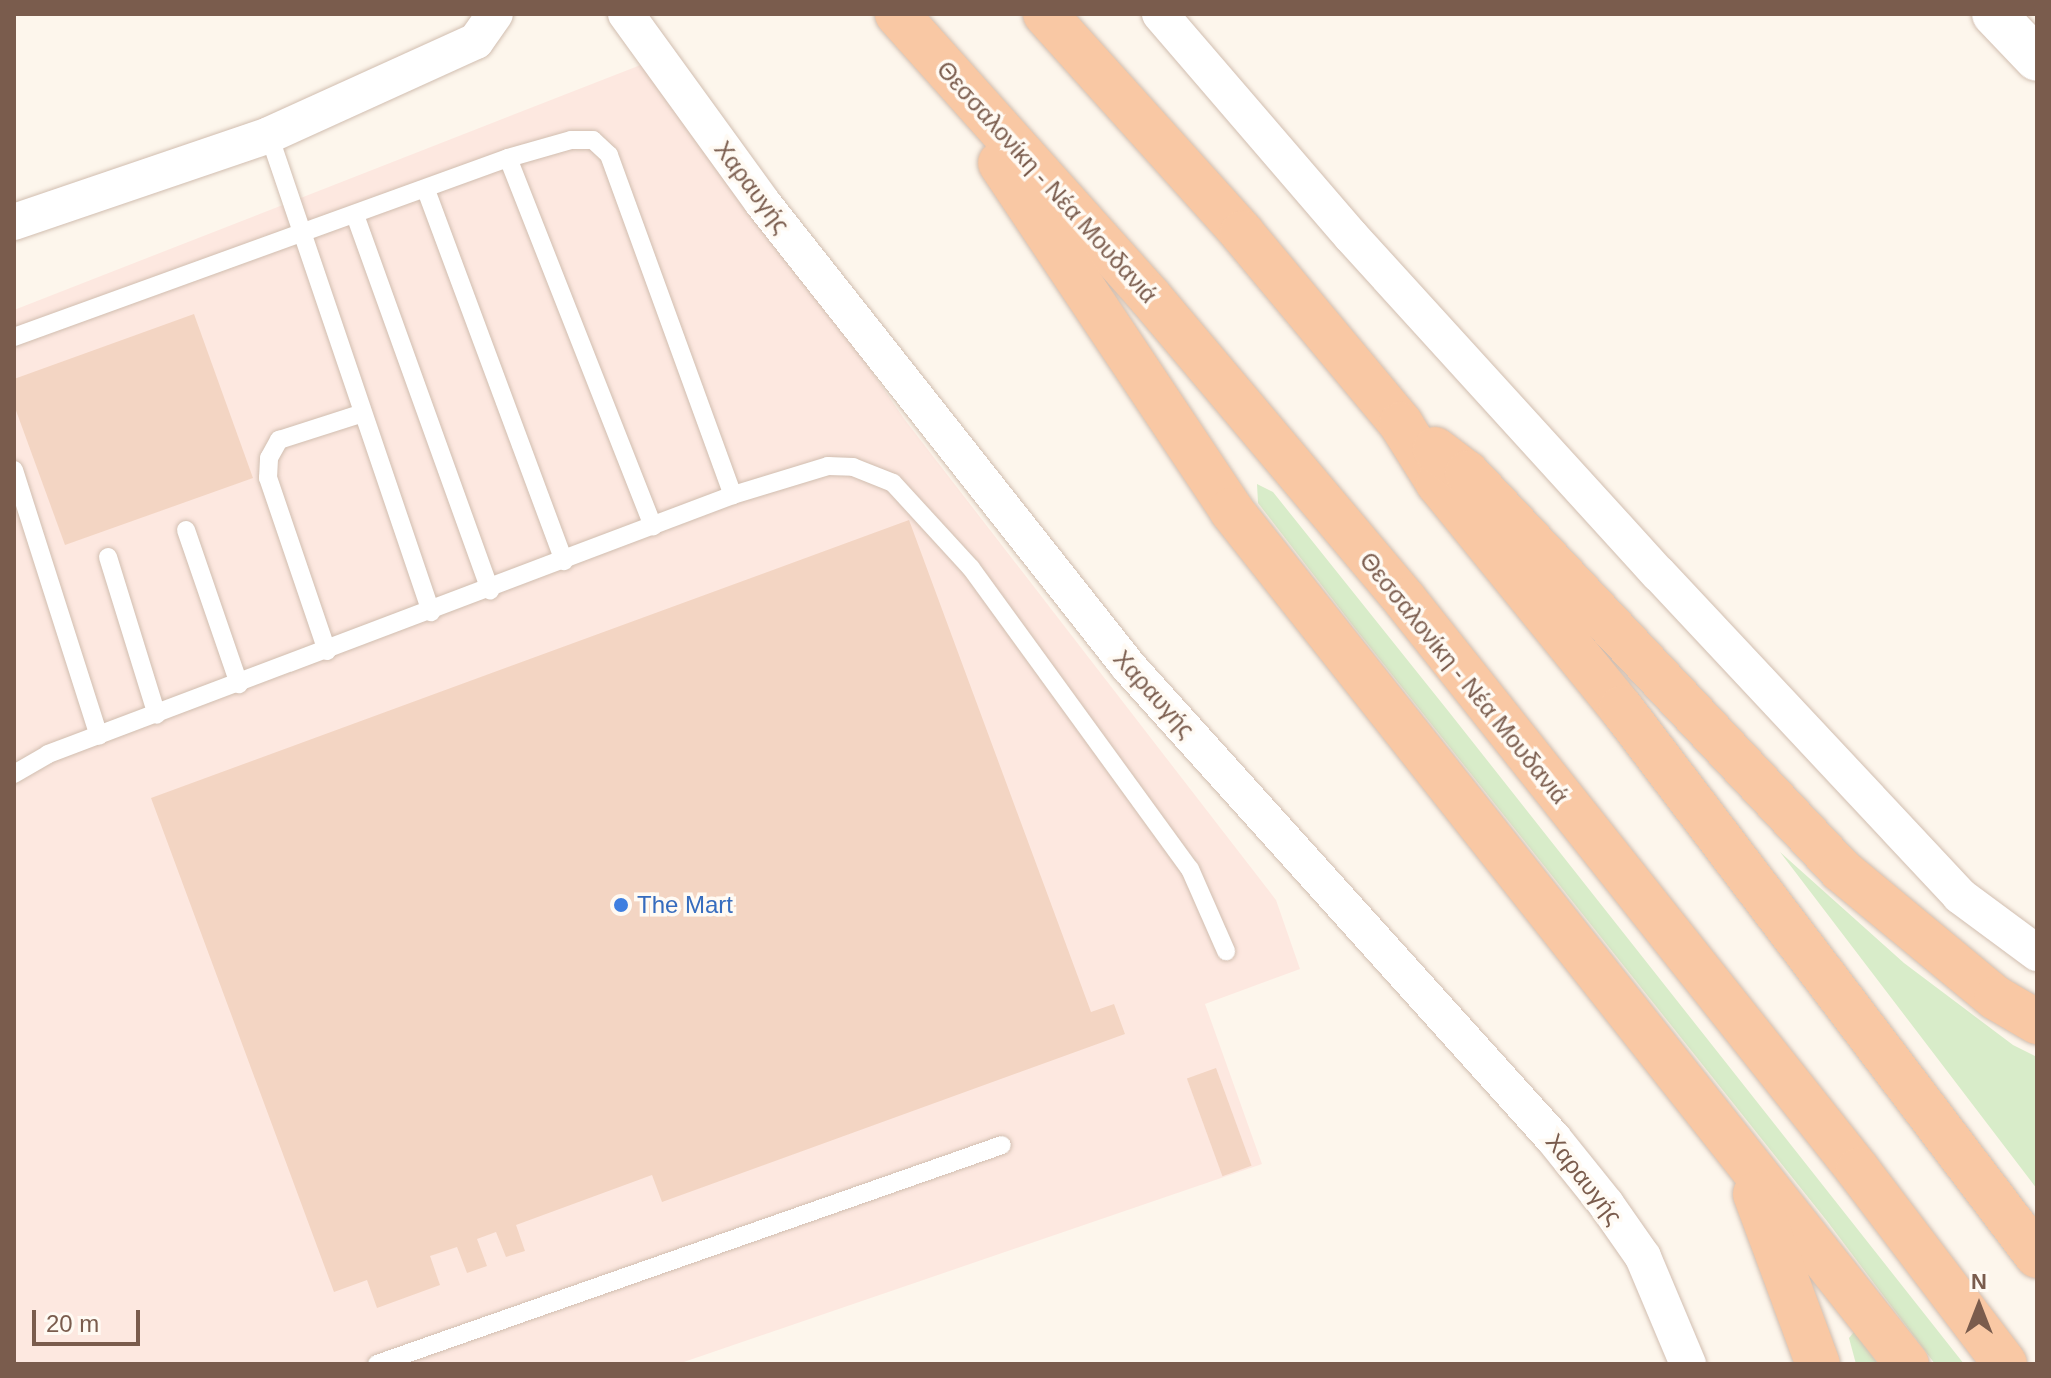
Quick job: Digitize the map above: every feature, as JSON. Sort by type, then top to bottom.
[{"type":"highway","points":[[1045,14],[1242,233],[1401,424],[1438,483],[1621,708],[2037,1256]]},
{"type":"highway","points":[[906,24],[1231,510],[1907,1364]]},
{"type":"highway","name":"Θεσσαλονίκη - Νέα Μουδανιά","points":[[906,24],[1150,297],[1405,600],[1858,1170],[2005,1364]]},
{"type":"highway","points":[[1401,424],[1467,473],[1841,870],[1996,998],[2037,1022]]},
{"type":"highway","points":[[1737,1148],[1818,1364]]},
{"type":"street","points":[[14,222],[269,135],[476,41],[495,14]]},
{"type":"street","name":"Χαραυγής","points":[[626,14],[762,202],[1119,655],[1598,1193],[1643,1257],[1688,1364]]},
{"type":"street","points":[[1160,14],[1351,236],[1659,574],[1960,896],[2037,953]]},
{"type":"street","points":[[1994,14],[2037,59]]},
{"type":"lane","points":[[269,135],[431,612]]},
{"type":"lane","points":[[14,337],[508,158],[583,138],[604,147],[733,495]]},
{"type":"lane","points":[[508,158],[653,526]]},
{"type":"lane","points":[[426,190],[564,561]]},
{"type":"lane","points":[[355,215],[490,590]]},
{"type":"lane","points":[[327,651],[268,478],[269,458],[279,440],[363,413]]},
{"type":"lane","points":[[14,774],[48,754],[490,590],[733,495],[828,466],[873,471],[893,483],[971,568],[1190,869],[1226,951]]},
{"type":"lane","points":[[14,470],[99,736]]},
{"type":"lane","points":[[186,530],[239,684]]},
{"type":"lane","points":[[108,557],[157,715]]},
{"type":"lane","points":[[377,1364],[1002,1145]]},
{"type":"shaded area","points":[[656,59],[905,420],[1276,900],[1300,969],[1205,1004],[1262,1164],[678,1364],[14,1364],[14,310]]},
{"type":"green space","points":[[1257,484],[1273,492],[1964,1364],[1935,1364],[1827,1221],[1258,503]]},
{"type":"green space","points":[[1780,852],[1904,963],[2013,1045],[2037,1057],[2037,1189]]},
{"type":"green space","points":[[1854,1332],[1878,1364],[1856,1364],[1849,1338]]},
{"type":"building","points":[[194,314],[253,478],[65,545],[14,405],[14,379]]},
{"type":"building","name":"The Mart","points":[[909,520],[1091,1012],[1114,1004],[1125,1034],[662,1202],[652,1175],[516,1225],[525,1251],[506,1257],[496,1232],[477,1239],[487,1266],[467,1273],[457,1247],[430,1256],[440,1285],[377,1308],[367,1280],[334,1292],[151,798]]},
{"type":"building","points":[[1216,1068],[1252,1166],[1222,1176],[1187,1079]]},
{"type":"place","name":"The Mart","points":[[621,905]]}]
